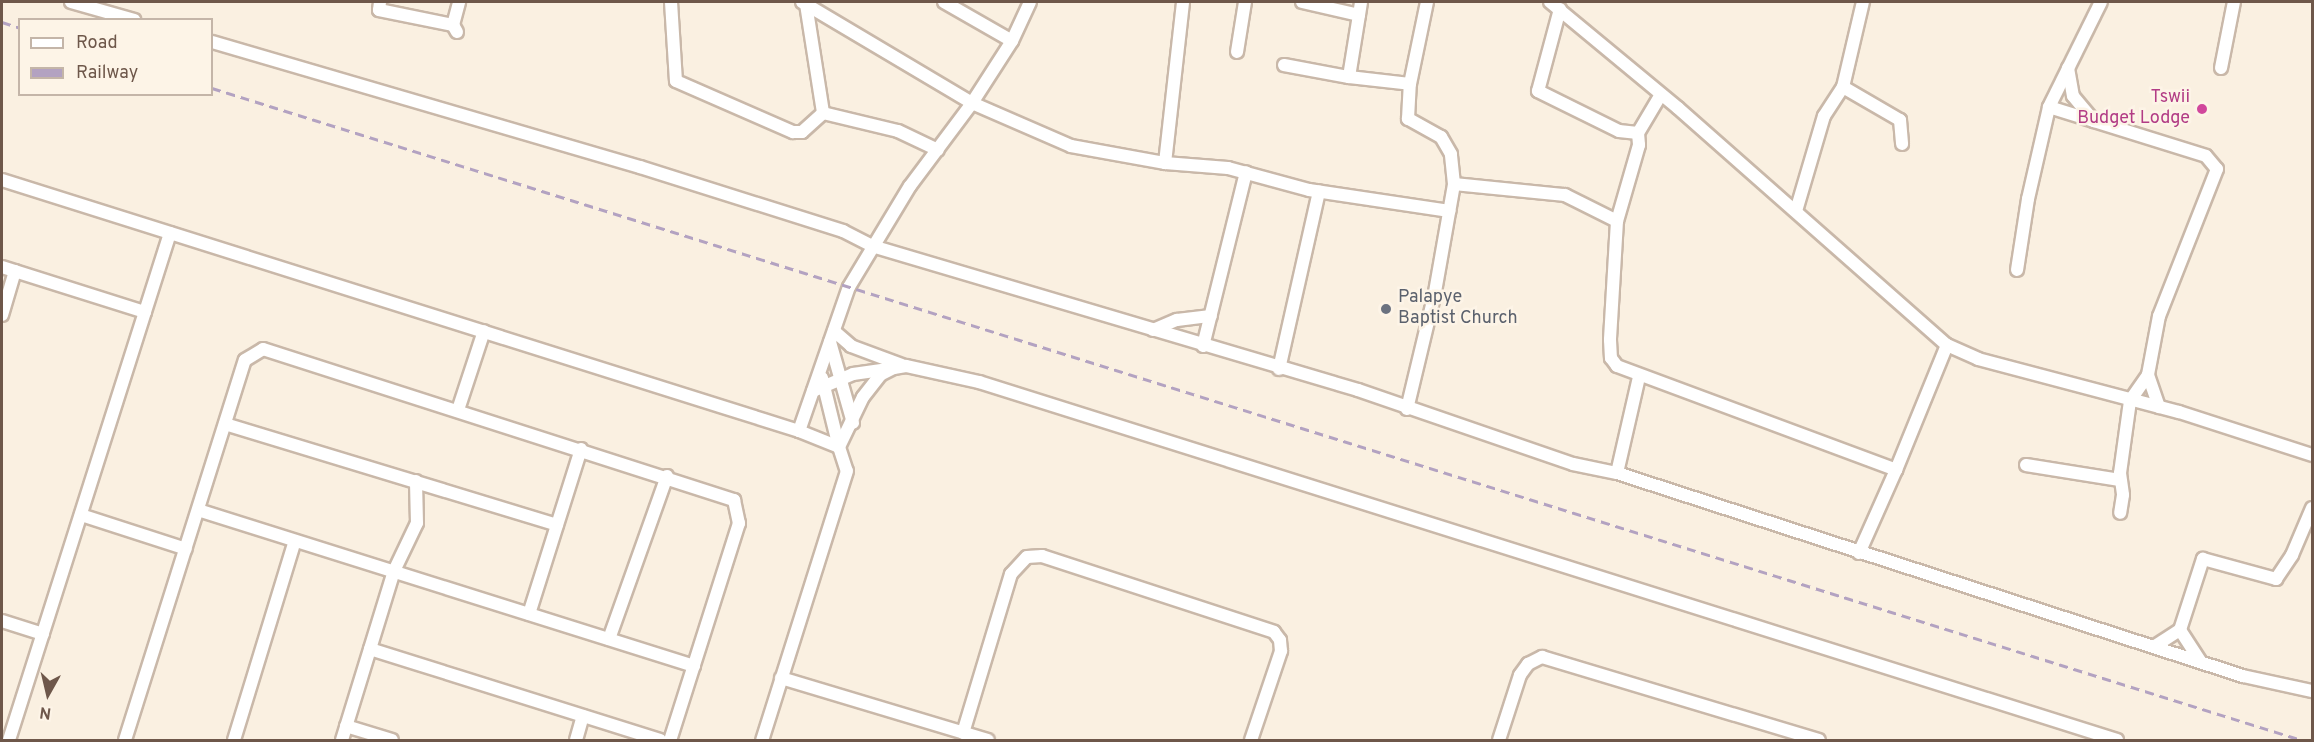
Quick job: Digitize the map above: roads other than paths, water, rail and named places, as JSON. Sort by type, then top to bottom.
[{"type":"street","points":[[70,2],[127,18]]},
{"type":"street","points":[[380,2],[379,10],[455,28],[459,2]]},
{"type":"street","points":[[671,2],[676,81],[793,132],[802,132],[823,113]]},
{"type":"street","points":[[944,2],[1011,41]]},
{"type":"street","points":[[799,431],[818,389],[820,369],[849,287],[872,246],[972,103],[1011,41],[1030,2]]},
{"type":"street","points":[[1165,163],[1183,2]]},
{"type":"street","points":[[1237,52],[1245,2]]},
{"type":"street","points":[[1302,2],[1359,15]]},
{"type":"street","points":[[1350,77],[1360,2]]},
{"type":"street","points":[[1407,409],[1425,338],[1454,184],[1451,154],[1441,137],[1408,119],[1410,84],[1427,2]]},
{"type":"street","points":[[1550,2],[1796,211],[1947,345],[1978,359],[2130,401],[2159,406],[2313,455]]},
{"type":"street","points":[[1796,211],[1824,116],[1843,87],[1863,2]]},
{"type":"street","points":[[2017,270],[2049,107],[2068,64],[2101,2]]},
{"type":"street","points":[[2221,68],[2234,2]]},
{"type":"street","points":[[804,3],[823,113]]},
{"type":"street","points":[[804,3],[972,103],[1071,146],[1165,163],[1246,172],[1319,191],[1449,211]]},
{"type":"street","points":[[1560,9],[1538,91],[1619,131],[1638,133]]},
{"type":"street","points":[[213,42],[640,167],[843,231],[872,246],[1279,369],[1358,390],[1407,409],[1574,464],[1617,473],[2243,676],[2313,691]]},
{"type":"street","points":[[2068,64],[2073,96],[2094,121]]},
{"type":"street","points":[[1284,65],[1350,77],[1410,84]]},
{"type":"street","points":[[1843,87],[1900,120],[1902,144]]},
{"type":"street","points":[[1660,96],[1638,133],[1637,152],[1617,221],[1611,358],[1617,366],[1640,377],[1783,425],[1896,470]]},
{"type":"street","points":[[2049,107],[2206,156],[2217,169],[2159,316],[2148,375],[2130,401],[2120,480],[2123,495],[2120,513]]},
{"type":"street","points":[[823,113],[898,131],[938,150]]},
{"type":"street","points":[[1203,346],[1246,172]]},
{"type":"street","points":[[2,180],[799,431],[839,447]]},
{"type":"street","points":[[1454,184],[1565,195],[1617,221]]},
{"type":"street","points":[[1279,369],[1319,191]]},
{"type":"street","points":[[9,741],[170,233]]},
{"type":"street","points":[[2,267],[145,312]]},
{"type":"street","points":[[2,315],[15,272]]},
{"type":"street","points":[[1153,330],[1177,320],[1211,316]]},
{"type":"street","points":[[459,410],[484,331]]},
{"type":"street","points":[[832,336],[900,367],[979,382],[1305,481],[1774,630],[1833,653],[1904,671],[2117,741]]},
{"type":"street","points":[[832,336],[840,379],[853,423]]},
{"type":"street","points":[[1859,553],[1947,345]]},
{"type":"street","points":[[125,741],[245,360],[263,350],[581,448],[725,494],[734,500],[740,513],[670,741]]},
{"type":"street","points":[[818,389],[840,379],[900,367]]},
{"type":"street","points":[[839,447],[853,423],[863,397],[880,375],[900,367]]},
{"type":"street","points":[[2148,375],[2159,406]]},
{"type":"street","points":[[1617,473],[1640,377]]},
{"type":"street","points":[[762,741],[847,471],[818,389]]},
{"type":"street","points":[[225,424],[557,525]]},
{"type":"street","points":[[529,614],[581,448]]},
{"type":"street","points":[[2026,465],[2120,480]]},
{"type":"street","points":[[609,639],[667,476]]},
{"type":"street","points":[[342,741],[393,571],[417,523],[416,481]]},
{"type":"street","points":[[2155,646],[2180,630],[2204,559],[2276,579],[2292,555],[2313,508]]},
{"type":"street","points":[[198,510],[694,666]]},
{"type":"street","points":[[81,515],[186,549]]},
{"type":"street","points":[[234,741],[295,541]]},
{"type":"street","points":[[963,733],[1011,574],[1027,557],[1042,556],[1274,632],[1280,640],[1281,651],[1251,741]]},
{"type":"street","points":[[2,621],[43,634]]},
{"type":"street","points":[[2180,630],[2200,661]]},
{"type":"street","points":[[370,649],[660,741]]},
{"type":"street","points":[[1499,741],[1520,675],[1528,664],[1542,657],[1819,741]]},
{"type":"street","points":[[781,678],[988,741]]},
{"type":"street","points":[[576,741],[584,716]]},
{"type":"street","points":[[346,726],[392,741]]},
{"type":"railway","points":[[2,22],[18,27]]},
{"type":"railway","points":[[213,88],[2302,740]]},
{"type":"place","name":"Tswii Budget Lodge","points":[[2202,109]]},
{"type":"place","name":"Palapye Baptist Church","points":[[1386,309]]}]
